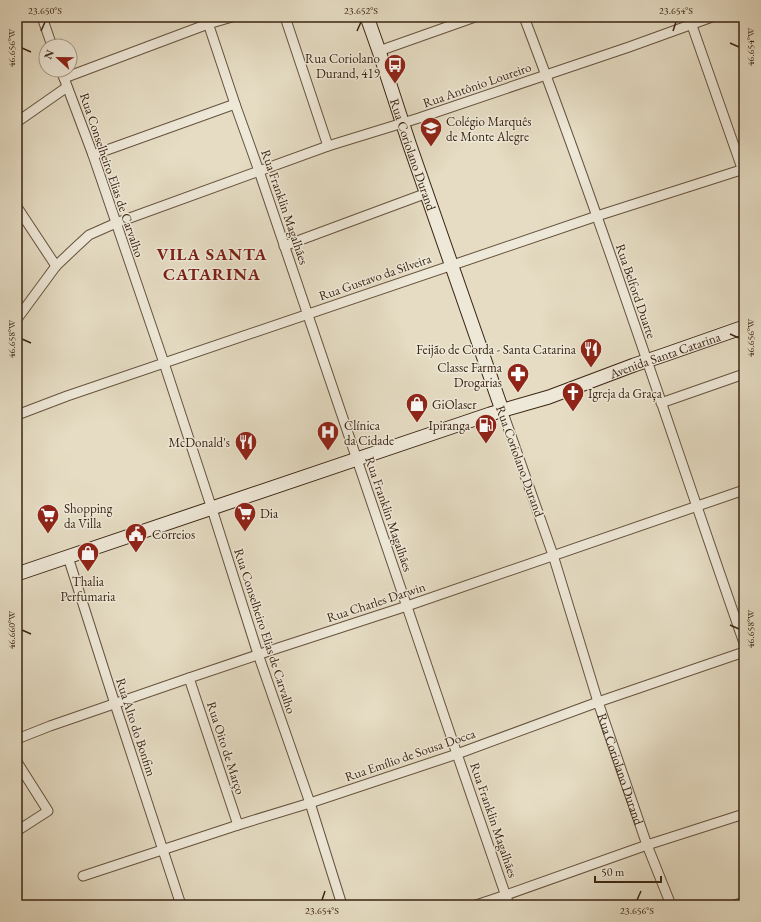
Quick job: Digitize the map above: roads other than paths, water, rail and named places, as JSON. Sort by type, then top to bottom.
[{"type":"street","points":[[42,17],[49,38]]},
{"type":"street","points":[[17,122],[64,79],[207,21],[232,17]]},
{"type":"street","points":[[285,17],[328,146]]},
{"type":"street","name":"Rua Coriolano Durand","points":[[367,17],[380,51],[402,123],[553,555],[598,702],[647,845],[671,905]]},
{"type":"street","points":[[380,51],[475,17]]},
{"type":"street","name":"Rua Belford Duarte","points":[[524,17],[597,216],[744,642]]},
{"type":"street","name":"Rua Antônio Loureiro","points":[[17,319],[56,266],[89,235],[116,223],[328,146],[630,47],[690,20],[712,17]]},
{"type":"street","points":[[690,20],[743,172]]},
{"type":"street","name":"Rua Franklin Magalhães","points":[[207,21],[509,905]]},
{"type":"street","name":"Rua Conselheiro Elias de Carvalho","points":[[64,79],[93,155],[164,363],[258,654],[310,803],[342,905]]},
{"type":"street","points":[[93,155],[235,104]]},
{"type":"street","name":"Rua Gustavo da Silveira","points":[[17,415],[67,396],[597,216],[743,172]]},
{"type":"street","points":[[284,246],[427,193]]},
{"type":"street","points":[[17,207],[56,266]]},
{"type":"street","name":"Avenida Santa Catarina","points":[[17,574],[502,410],[549,397],[634,365],[744,327]]},
{"type":"street","points":[[662,404],[744,374]]},
{"type":"street","name":"Rua Charles Darwin","points":[[17,739],[50,726],[258,654],[407,606],[744,490]]},
{"type":"street","name":"Rua Alto do Bonfim","points":[[68,557],[181,905]]},
{"type":"street","name":"Rua Emílio de Sousa Docca","points":[[83,876],[457,754],[598,702],[744,652]]},
{"type":"street","name":"Rua Oito de Março","points":[[189,678],[238,825]]},
{"type":"street","points":[[17,762],[48,811],[17,831]]},
{"type":"street","points":[[476,905],[647,845],[744,814]]},
{"type":"street","points":[[735,905],[744,902]]},
{"type":"place","name":"Rua Coriolano Durand, 419","points":[[395,84]]},
{"type":"place","name":"Colégio Marquês de Monte Alegre","points":[[431,148]]},
{"type":"place","name":"Feijão de Corda - Santa Catarina","points":[[591,368]]},
{"type":"place","name":"Classe Farma Drogarias","points":[[518,394]]},
{"type":"place","name":"Igreja da Graça","points":[[573,412]]},
{"type":"place","name":"GiOlaser","points":[[417,424]]},
{"type":"place","name":"Ipiranga","points":[[486,444]]},
{"type":"place","name":"Clínica da Cidade","points":[[328,452]]},
{"type":"place","name":"McDonald's","points":[[246,462]]},
{"type":"place","name":"Dia","points":[[245,532]]},
{"type":"place","name":"Shopping da Villa","points":[[48,534]]},
{"type":"place","name":"Correios","points":[[136,554]]},
{"type":"place","name":"Thalia Perfumaria","points":[[88,572]]},
{"type":"district","name":"VILA SANTA CATARINA","points":[[212,264]]}]
